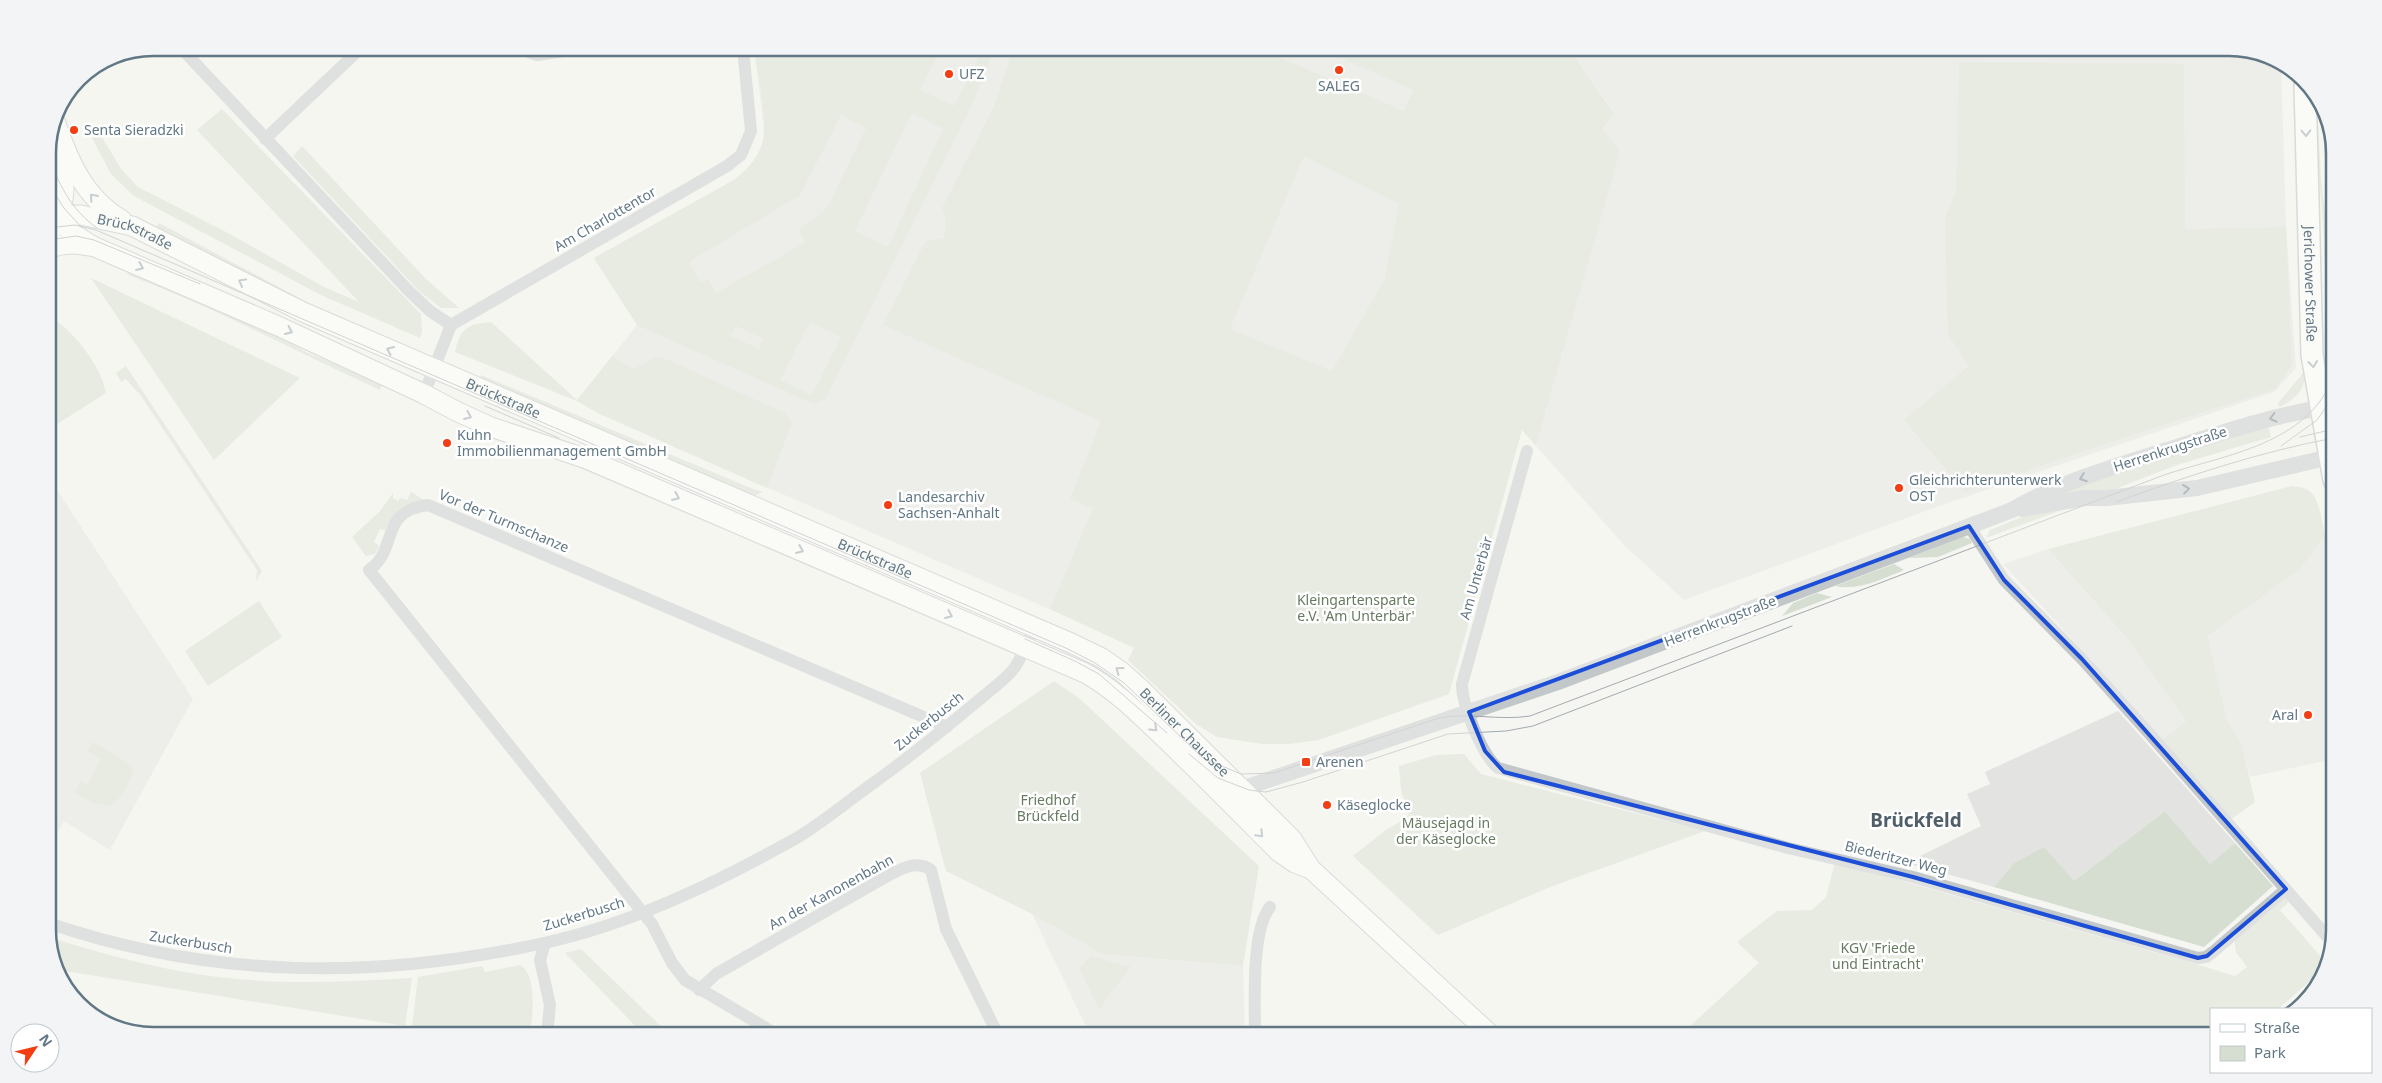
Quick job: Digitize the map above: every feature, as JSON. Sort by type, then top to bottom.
[{"type":"main road","name":"Jerichower Straße","points":[[2305,93],[2312,355],[2326,404]]},
{"type":"main road","points":[[59,133],[77,174],[96,202],[132,226]]},
{"type":"main road","points":[[56,207],[66,182],[63,145]]},
{"type":"main road","name":"Brückstraße","points":[[56,215],[81,215],[132,226],[295,308],[434,370],[1034,627]]},
{"type":"main road","name":"Brückstraße","points":[[56,218],[76,236],[95,247],[278,326],[424,394],[458,412],[491,426],[587,459],[1025,647]]},
{"type":"main road","points":[[56,247],[76,243],[95,247]]},
{"type":"main road","name":"Berliner Chaussee","points":[[1034,627],[1088,651],[1122,672],[1243,788],[1292,839],[1311,869],[1481,1027]]},
{"type":"main road","name":"Berliner Chaussee","points":[[1025,647],[1105,685],[1128,704],[1278,852],[1295,863],[1311,869]]},
{"type":"street","points":[[188,56],[408,290],[430,311],[451,325],[424,394]]},
{"type":"street","points":[[265,139],[353,56]]},
{"type":"street","name":"Am Charlottentor","points":[[451,325],[727,166],[741,155],[751,131],[744,56]]},
{"type":"street","name":"Herrenkrugstraße","points":[[1226,799],[1243,788],[1641,652],[2012,510],[2038,495],[2129,462],[2233,429],[2326,407]]},
{"type":"street","name":"Am Unterbär","points":[[1469,712],[1462,684],[1527,451]]},
{"type":"street","name":"Herrenkrugstraße","points":[[2012,510],[2084,498],[2114,498],[2197,488],[2326,458]]},
{"type":"street","name":"Vor der Turmschanze","points":[[642,911],[369,570],[378,564],[398,517],[414,506],[428,505],[947,727]]},
{"type":"street","points":[[1970,526],[2004,580],[2082,660],[2147,731],[2326,935]]},
{"type":"street","name":"Zuckerbusch","points":[[56,925],[102,940],[179,957],[251,967],[298,970],[415,963],[458,958],[545,943],[642,911],[716,880],[796,838],[947,727],[1011,672],[1034,627]]},
{"type":"street","name":"Biederitzer Weg","points":[[1469,712],[1485,751],[1494,765],[1504,772],[1788,848],[1913,877],[2198,958],[2206,957],[2213,952],[2286,889]]},
{"type":"street","name":"An der Kanonenbahn","points":[[699,990],[716,974],[874,884],[910,866],[922,864],[932,870],[946,929],[994,1027]]},
{"type":"street","points":[[1254,1027],[1260,927],[1262,917],[1270,907]]},
{"type":"street","points":[[642,911],[652,924],[680,975],[699,990],[764,1027]]},
{"type":"street","points":[[545,943],[540,960],[550,1004],[548,1027]]},
{"type":"highlighted area","points":[[1969,526],[2004,580],[2082,659],[2286,889],[2207,956],[2198,958],[1913,877],[1504,772],[1485,751],[1469,712]]},
{"type":"shaded area","points":[[755,56],[1424,56],[1384,304],[1314,410],[1100,631],[738,475],[600,414],[577,401],[637,325],[594,258],[734,180],[756,158],[763,143],[764,128]]},
{"type":"shaded area","points":[[1574,56],[2229,56],[2248,58],[2266,64],[2281,72],[2286,226],[2296,368],[2274,392],[1942,505],[1684,600],[1624,545],[1536,446],[1583,280],[1606,134],[1602,128],[1615,113]]},
{"type":"shaded area","points":[[56,488],[193,699],[110,850],[64,821],[56,837]]},
{"type":"shaded area","points":[[2325,536],[2326,761],[2250,777],[2242,745],[2227,720],[2208,636],[2300,569]]},
{"type":"shaded area","points":[[2048,549],[2125,636],[2186,721],[2161,741],[2092,661],[2003,564]]},
{"type":"shaded area","points":[[2118,711],[2235,843],[2210,864],[2165,811],[2074,881],[2013,864],[1994,887],[1906,863],[1981,826],[1967,794],[1990,784],[1985,772]]},
{"type":"shaded area","points":[[1032,914],[1102,954],[1243,966],[1245,1027],[1086,1027]]},
{"type":"green space","points":[[755,56],[937,56],[920,90],[954,106],[978,58],[974,56],[991,56],[973,103],[825,400],[814,404],[637,325],[594,258],[734,180],[751,164],[760,150],[764,135],[760,83]],"holes":[[[912,113],[943,129],[888,247],[855,231]],[[841,115],[866,128],[829,204],[823,212],[799,230],[806,242],[716,293],[708,279],[701,282],[689,262],[800,195]],[[810,322],[841,337],[812,395],[780,380]],[[736,326],[763,339],[759,349],[731,336]]]},
{"type":"green space","name":"Kleingartensparte e.V. 'Am Unterbär'","points":[[1011,56],[1276,56],[1404,111],[1413,90],[1337,56],[1574,56],[1615,114],[1602,128],[1620,151],[1536,446],[1522,430],[1449,694],[1319,740],[1289,744],[1262,744],[1217,737],[1196,724],[1128,660],[1134,648],[1050,609],[1093,508],[1070,499],[1101,421],[883,325],[923,246],[927,241],[943,238],[946,227],[942,208],[993,108]],"holes":[[[1304,156],[1399,204],[1385,278],[1332,371],[1230,329]]]},
{"type":"green space","points":[[1959,62],[2184,64],[2185,229],[2286,227],[2292,365],[2276,389],[2131,435],[1965,492],[1904,420],[1969,366],[1948,334],[1945,217],[1956,192]]},
{"type":"green space","points":[[2313,106],[2318,114],[2321,179],[2326,219],[2326,302],[2323,223]]},
{"type":"green space","points":[[222,109],[421,314],[422,332],[420,338],[321,295],[134,196],[111,174],[92,138],[100,134],[121,169],[138,187],[226,232],[324,287],[359,302],[197,130]]},
{"type":"green space","points":[[302,146],[426,279],[459,308],[441,308],[419,291],[293,156]]},
{"type":"green space","points":[[159,223],[314,306],[413,350],[412,354],[242,273],[156,227]]},
{"type":"green space","points":[[131,268],[273,332],[306,352],[382,384],[380,390],[224,315],[128,275]]},
{"type":"green space","points":[[91,278],[300,378],[214,460]]},
{"type":"green space","points":[[56,320],[76,338],[92,360],[103,382],[106,393],[56,425]]},
{"type":"green space","points":[[491,322],[577,400],[612,356],[634,369],[659,356],[785,413],[792,423],[767,488],[600,414],[577,401],[455,352],[459,337],[466,329],[476,324]]},
{"type":"green space","points":[[126,366],[262,571],[256,581],[257,570],[141,396],[126,379],[121,382],[116,373]]},
{"type":"green space","points":[[2306,372],[2305,379],[2298,394],[2279,407],[2278,403]]},
{"type":"green space","points":[[481,375],[763,492],[750,498],[480,380]]},
{"type":"green space","points":[[467,422],[553,452],[1001,644],[1005,650],[580,468],[466,427]]},
{"type":"green space","points":[[2268,426],[2271,437],[2177,465],[2110,491],[2051,495]]},
{"type":"green space","points":[[2292,486],[2305,488],[2312,493],[2318,504],[2325,536],[2300,569],[2208,636],[2227,720],[2242,745],[2255,802],[2227,822],[2161,741],[2186,721],[2125,636],[2048,549]]},
{"type":"green space","points":[[411,492],[424,500],[409,503],[396,512],[385,530],[380,529],[374,542],[379,546],[375,554],[366,556],[352,537],[380,511],[393,493],[393,498],[398,501],[400,498],[407,500]]},
{"type":"green space","points":[[2070,507],[1986,538],[1990,530],[2032,513]]},
{"type":"green space","points":[[1963,537],[1970,539],[1972,543],[1938,557],[1909,558]]},
{"type":"green space","points":[[1894,564],[1904,570],[1862,586],[1835,586]]},
{"type":"green space","points":[[1817,593],[1832,597],[1782,616],[1793,603]]},
{"type":"green space","points":[[259,601],[282,637],[208,686],[185,651]]},
{"type":"green space","name":"Friedhof Brückfeld","points":[[1054,681],[1079,698],[1259,866],[1243,966],[1102,954],[1032,914],[946,871],[920,773]]},
{"type":"green space","points":[[92,742],[127,762],[133,768],[131,778],[125,790],[109,806],[93,803],[75,792],[81,781],[87,785],[101,759],[87,751]]},
{"type":"green space","name":"Mäusejagd in der Käseglocke","points":[[1464,754],[1481,774],[1705,831],[1550,887],[1438,935],[1353,856],[1387,829],[1407,818],[1409,814],[1401,790],[1399,766],[1436,755]]},
{"type":"green space","points":[[2165,811],[2210,864],[2235,843],[2273,886],[2204,947],[1994,887],[2013,864],[2044,847],[2074,881]]},
{"type":"green space","name":"KGV 'Friede und Eintracht'","points":[[1835,862],[2235,976],[2247,967],[2236,952],[2234,936],[2285,896],[2289,902],[2280,910],[2322,958],[2313,979],[2279,1008],[2210,1008],[2210,1027],[1689,1027],[1759,963],[1737,942],[1777,911],[1812,910],[1826,897]]},
{"type":"green space","points":[[57,939],[132,961],[175,970],[242,980],[339,982],[412,978],[405,1026],[65,971]]},
{"type":"green space","points":[[581,949],[662,1027],[636,1027],[565,953]]},
{"type":"green space","points":[[1091,956],[1131,967],[1099,1009],[1079,968]]},
{"type":"green space","points":[[520,965],[526,970],[532,987],[531,1027],[412,1026],[418,977],[482,966],[485,972]]},
{"type":"tram line","points":[[2324,135],[2326,169]]},
{"type":"tram line","points":[[56,174],[72,204],[97,228]]},
{"type":"tram line","points":[[56,195],[63,207],[82,228]]},
{"type":"tram line","points":[[56,227],[75,225],[96,230],[1068,649],[1095,663],[1124,683],[1203,758],[1241,774],[1274,773],[1439,718],[1450,716],[1507,718],[1530,716],[2164,475],[2262,444],[2285,432],[2305,418],[2322,399],[2326,391]]},
{"type":"tram line","points":[[56,239],[76,236],[94,240],[200,284]]},
{"type":"tram line","points":[[485,406],[559,438]]},
{"type":"tram line","points":[[2281,446],[2317,420],[2326,407]]},
{"type":"tram line","points":[[2300,437],[2326,431]]},
{"type":"tram line","points":[[2116,502],[2224,466],[2278,450],[2326,440]]},
{"type":"tram line","points":[[1189,754],[1218,778],[1249,790],[1266,792],[1303,782],[1448,734],[1506,731],[1533,726],[1792,626]]},
{"type":"tram line","points":[[1025,639],[1099,674],[1167,733]]},
{"type":"place","name":"SALEG","points":[[1339,70]]},
{"type":"place","name":"UFZ","points":[[949,74]]},
{"type":"place","name":"Senta Sieradzki","points":[[74,130]]},
{"type":"place","name":"Kuhn Immobilienmanagement GmbH","points":[[447,443]]},
{"type":"place","name":"Gleichrichterunterwerk OST","points":[[1899,488]]},
{"type":"place","name":"Landesarchiv Sachsen-Anhalt","points":[[888,505]]},
{"type":"place","name":"Aral","points":[[2308,715]]},
{"type":"place","name":"Arenen","points":[[1306,762]]},
{"type":"place","name":"Käseglocke","points":[[1327,805]]},
{"type":"district","name":"Brückfeld","points":[[1916,820]]}]
